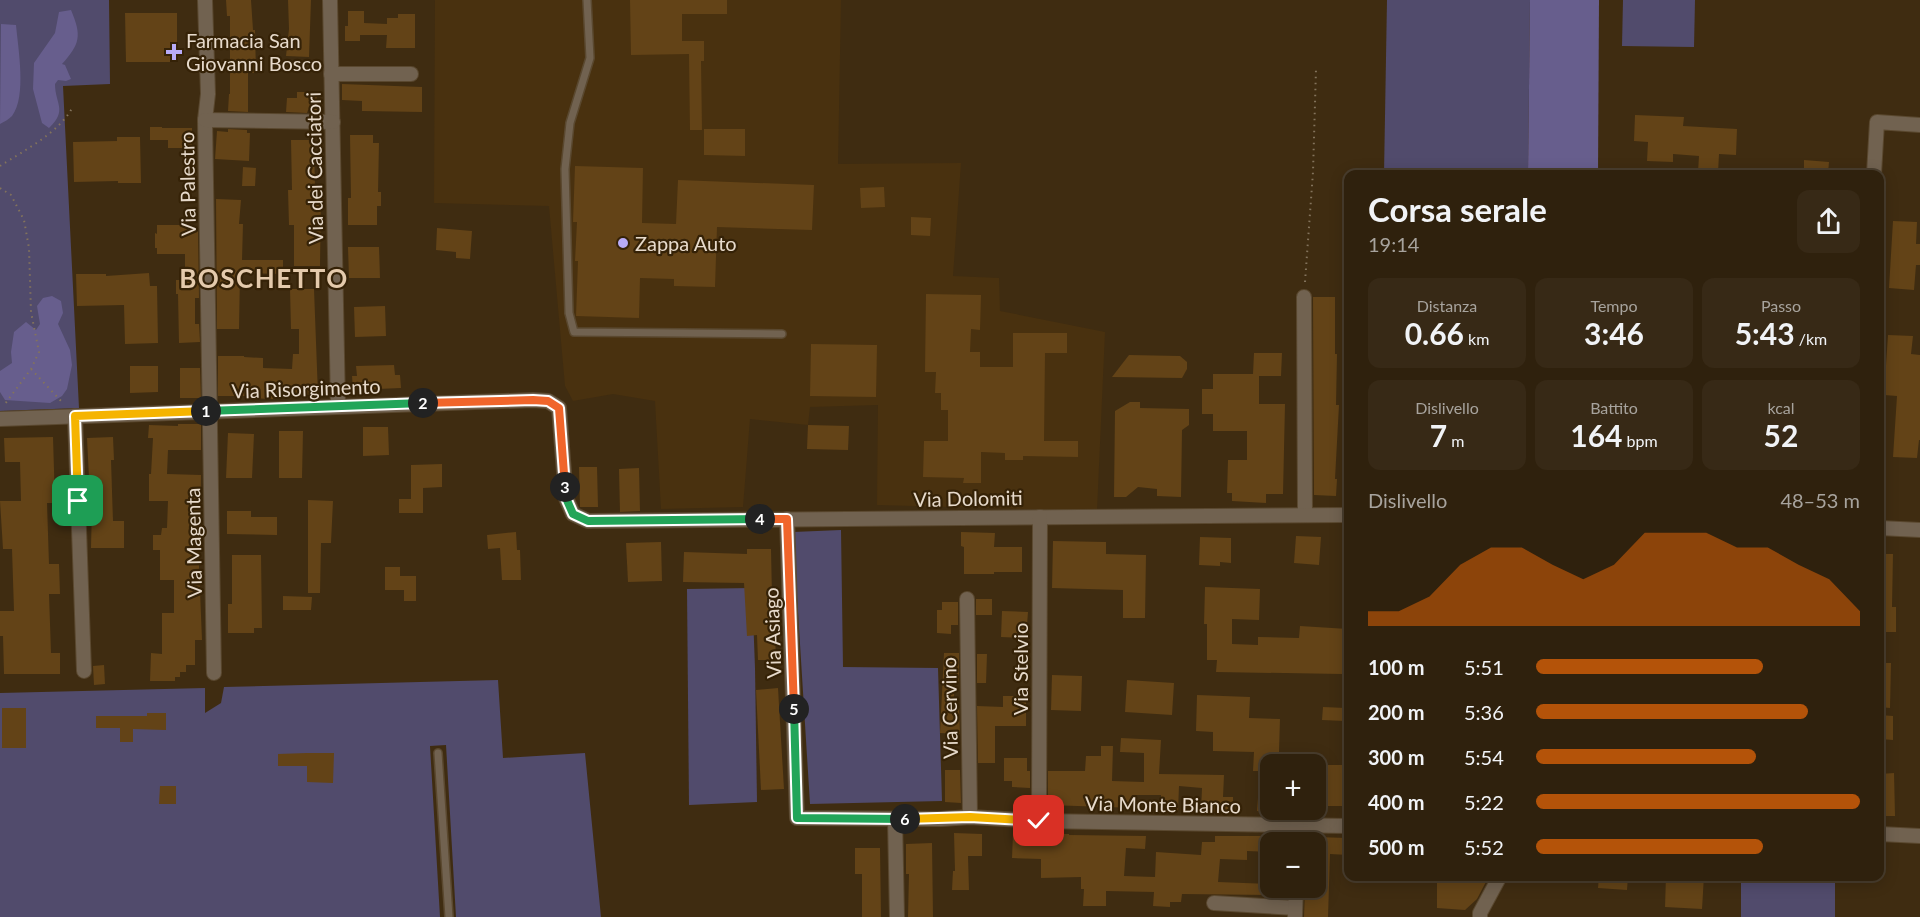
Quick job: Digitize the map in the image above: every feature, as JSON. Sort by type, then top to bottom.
[{"type":"street","points":[[205,0],[208,94],[205,120]]},
{"type":"street","name":"Via dei Cacciatori","points":[[330,0],[338,406]]},
{"type":"street","name":"Via dei Cacciatori","points":[[331,74],[411,74]]},
{"type":"street","name":"Via Palestro","points":[[210,411],[205,120],[333,122]]},
{"type":"street","points":[[1874,170],[1877,122],[1920,125]]},
{"type":"street","points":[[1304,297],[1305,515]]},
{"type":"street","name":"Via Risorgimento","points":[[0,419],[338,406],[548,401],[559,408],[566,498],[573,514],[588,521]]},
{"type":"street","name":"Via Magenta","points":[[210,411],[214,674]]},
{"type":"street","points":[[75,416],[84,671]]},
{"type":"street","name":"Via Dolomiti","points":[[588,521],[1344,515]]},
{"type":"street","name":"Via Stelvio","points":[[1039,821],[1040,517]]},
{"type":"street","name":"Via Asiago","points":[[787,519],[797,818]]},
{"type":"street","points":[[1884,528],[1920,530]]},
{"type":"street","name":"Via Cervino","points":[[967,598],[970,817]]},
{"type":"street","name":"Via Monte Bianco","points":[[797,818],[970,817],[1039,821],[1344,826]]},
{"type":"street","points":[[895,819],[897,917]]},
{"type":"street","points":[[1297,826],[1297,832]]},
{"type":"street","points":[[1884,834],[1920,836]]},
{"type":"street","points":[[1480,917],[1497,881]]},
{"type":"street","points":[[1214,903],[1295,912]]},
{"type":"lane","points":[[587,0],[590,58],[570,123],[565,168],[569,313],[574,332],[783,334]]},
{"type":"lane","points":[[438,753],[449,917]]},
{"type":"path","points":[[1304,297],[1316,69]]},
{"type":"path","points":[[0,166],[53,131],[72,108]]},
{"type":"path","points":[[0,188],[11,195],[24,220],[29,248],[31,312],[39,352],[31,369],[0,411]]},
{"type":"path","points":[[31,369],[75,416]]},
{"type":"shaded area","points":[[0,0],[109,0],[110,84],[63,86],[79,408],[0,411]]},
{"type":"shaded area","points":[[435,0],[841,0],[838,164],[961,163],[953,276],[999,278],[1000,311],[1105,332],[1097,511],[877,505],[878,405],[810,407],[808,425],[750,419],[743,507],[661,509],[655,401],[613,394],[573,401],[565,386],[549,206],[434,203]]},
{"type":"shaded area","points":[[1387,0],[1530,0],[1528,170],[1384,170]]},
{"type":"shaded area","points":[[1530,0],[1599,0],[1598,170],[1528,170]]},
{"type":"shaded area","points":[[1623,0],[1695,0],[1694,47],[1622,46]]},
{"type":"shaded area","points":[[71,10],[78,33],[76,45],[62,64],[65,65],[71,79],[58,80],[55,84],[59,111],[55,122],[49,128],[42,123],[33,89],[34,63],[55,33],[59,12]]},
{"type":"shaded area","points":[[1,24],[16,25],[20,85],[17,108],[12,116],[0,124]]},
{"type":"shaded area","points":[[52,296],[61,301],[63,313],[58,324],[70,350],[72,365],[67,389],[62,396],[50,403],[5,400],[0,392],[0,371],[12,363],[14,332],[26,322],[36,330],[40,324],[37,306],[43,298]]},
{"type":"shaded area","points":[[841,530],[843,667],[938,668],[942,801],[810,804],[793,532]]},
{"type":"shaded area","points":[[752,588],[757,802],[689,805],[687,589]]},
{"type":"shaded area","points":[[498,680],[503,758],[585,753],[601,917],[456,917],[446,745],[430,746],[440,917],[0,917],[0,693],[205,688],[205,713],[221,703],[224,687]]},
{"type":"shaded area","points":[[1741,882],[1835,882],[1835,917],[1741,917]]},
{"type":"building","points":[[226,0],[251,0],[253,30],[255,30],[256,73],[248,73],[248,112],[228,111],[230,16],[227,16]]},
{"type":"building","points":[[288,0],[311,0],[309,57],[286,56],[289,29]]},
{"type":"building","points":[[630,0],[727,0],[727,14],[682,14],[682,41],[704,41],[704,61],[701,61],[702,130],[690,130],[689,54],[631,55]]},
{"type":"building","points":[[348,11],[364,11],[364,23],[387,24],[387,18],[398,18],[398,14],[415,14],[415,48],[386,48],[387,35],[360,35],[360,41],[345,41]]},
{"type":"building","points":[[125,13],[177,13],[177,62],[126,62]]},
{"type":"building","points":[[342,84],[422,87],[422,112],[362,111],[362,101],[342,100]]},
{"type":"building","points":[[297,92],[317,92],[317,110],[308,110],[307,113],[286,112],[287,98],[297,98]]},
{"type":"building","points":[[1635,115],[1684,117],[1683,126],[1737,129],[1736,155],[1719,154],[1718,170],[1698,170],[1699,156],[1673,154],[1673,162],[1647,161],[1648,142],[1634,141]]},
{"type":"building","points":[[150,127],[192,128],[192,148],[168,148],[168,140],[150,140]]},
{"type":"building","points":[[228,129],[247,130],[247,133],[250,133],[249,161],[215,159],[217,131],[228,132]]},
{"type":"building","points":[[704,129],[745,129],[745,156],[704,155]]},
{"type":"building","points":[[350,135],[373,135],[373,143],[379,143],[378,192],[381,192],[381,206],[377,206],[377,225],[348,225],[348,198],[351,198]]},
{"type":"building","points":[[117,137],[140,137],[141,183],[74,182],[73,142],[117,141]]},
{"type":"building","points":[[291,140],[314,140],[315,190],[321,190],[320,266],[294,266],[294,225],[289,225],[288,190],[292,190]]},
{"type":"building","points":[[1804,160],[1829,162],[1828,170],[1804,170]]},
{"type":"building","points":[[575,166],[643,168],[642,223],[676,224],[678,180],[814,185],[812,230],[717,227],[715,287],[674,286],[674,279],[640,278],[639,318],[576,316],[577,222],[573,222]]},
{"type":"building","points":[[243,167],[256,168],[255,186],[242,186]]},
{"type":"building","points":[[884,187],[885,207],[861,208],[860,188]]},
{"type":"building","points":[[216,199],[241,200],[239,224],[243,224],[242,260],[283,260],[283,274],[240,273],[239,329],[217,329]]},
{"type":"building","points":[[911,217],[931,218],[930,236],[911,235]]},
{"type":"building","points":[[1893,221],[1917,222],[1916,244],[1920,244],[1920,265],[1916,265],[1914,290],[1889,288]]},
{"type":"building","points":[[157,225],[192,225],[192,231],[198,231],[199,298],[195,298],[195,324],[199,324],[200,342],[179,343],[176,280],[185,280],[185,254],[157,254],[155,233],[157,234]]},
{"type":"building","points":[[437,228],[472,231],[470,259],[456,258],[456,252],[436,250]]},
{"type":"building","points":[[348,247],[379,247],[380,278],[349,278]]},
{"type":"building","points":[[149,273],[150,286],[157,286],[158,343],[125,344],[124,305],[77,306],[76,274],[106,274],[106,276]]},
{"type":"building","points":[[290,289],[314,289],[318,395],[274,394],[273,399],[218,396],[218,356],[263,358],[263,368],[292,369],[293,354],[299,354],[299,329],[291,329]]},
{"type":"building","points":[[926,294],[981,295],[980,330],[971,329],[970,352],[980,352],[980,367],[1013,367],[1013,333],[1067,333],[1067,353],[1045,353],[1044,441],[1078,441],[1078,457],[1023,456],[1023,460],[1005,460],[1005,453],[981,452],[981,483],[963,483],[964,478],[923,477],[924,441],[948,441],[948,410],[941,410],[941,393],[935,393],[936,372],[925,372]]},
{"type":"building","points":[[1313,297],[1335,297],[1336,405],[1339,405],[1336,496],[1314,495]]},
{"type":"building","points":[[385,306],[386,336],[355,337],[354,307]]},
{"type":"building","points":[[1888,335],[1913,336],[1911,354],[1920,355],[1920,440],[1917,458],[1893,457],[1897,396],[1884,395]]},
{"type":"building","points":[[811,344],[877,345],[876,397],[810,396]]},
{"type":"building","points":[[1254,353],[1282,353],[1281,376],[1259,376],[1259,404],[1285,404],[1283,494],[1266,494],[1266,503],[1232,501],[1232,493],[1227,493],[1228,460],[1247,460],[1247,431],[1213,431],[1213,414],[1202,414],[1202,389],[1213,389],[1213,374],[1253,374]]},
{"type":"building","points":[[1129,355],[1180,356],[1187,362],[1187,369],[1182,378],[1112,377]]},
{"type":"building","points":[[394,365],[395,375],[400,375],[401,388],[353,390],[352,376],[357,376],[356,366]]},
{"type":"building","points":[[130,366],[158,366],[158,392],[130,393]]},
{"type":"building","points":[[180,368],[200,368],[201,398],[180,398]]},
{"type":"building","points":[[1130,402],[1140,402],[1140,408],[1189,409],[1189,425],[1182,430],[1181,497],[1157,496],[1157,489],[1138,487],[1126,497],[1114,497],[1115,411]]},
{"type":"building","points":[[178,424],[201,424],[201,450],[168,450],[167,474],[201,475],[199,566],[202,640],[195,640],[195,665],[186,665],[186,672],[180,672],[180,677],[175,677],[175,681],[150,681],[151,653],[162,654],[162,613],[174,613],[174,580],[160,580],[160,550],[153,550],[153,535],[161,535],[162,528],[167,528],[168,501],[149,501],[153,438],[148,438],[149,425],[178,426]]},
{"type":"building","points":[[808,425],[849,426],[848,450],[807,449]]},
{"type":"building","points":[[363,427],[388,427],[389,455],[363,456]]},
{"type":"building","points":[[279,431],[303,431],[302,478],[279,478]]},
{"type":"building","points":[[228,433],[254,434],[252,478],[226,478]]},
{"type":"building","points":[[53,437],[55,503],[47,503],[49,564],[59,564],[60,594],[49,594],[51,653],[60,653],[60,674],[4,674],[0,611],[14,611],[12,549],[3,549],[0,501],[21,501],[20,462],[5,462],[4,438]]},
{"type":"building","points":[[113,437],[114,460],[111,460],[113,521],[124,521],[124,548],[91,548],[92,505],[88,506],[87,438]]},
{"type":"building","points":[[442,464],[442,487],[423,488],[423,513],[399,513],[399,499],[411,499],[411,465]]},
{"type":"building","points":[[579,467],[597,467],[598,507],[580,507]]},
{"type":"building","points":[[639,468],[640,511],[620,512],[619,469]]},
{"type":"building","points":[[308,500],[333,501],[331,543],[321,543],[320,593],[308,593]]},
{"type":"building","points":[[227,511],[251,511],[251,517],[277,517],[277,535],[227,534]]},
{"type":"building","points":[[516,532],[517,550],[520,550],[521,580],[502,580],[500,548],[488,549],[487,535]]},
{"type":"building","points":[[961,532],[995,533],[994,547],[1022,547],[1022,572],[964,574],[964,547],[961,546]]},
{"type":"building","points":[[1296,536],[1321,537],[1319,565],[1294,563]]},
{"type":"building","points":[[1200,537],[1231,538],[1231,563],[1220,562],[1220,566],[1199,565]]},
{"type":"building","points":[[1053,541],[1106,542],[1106,554],[1146,555],[1145,618],[1123,618],[1123,590],[1052,588]]},
{"type":"building","points":[[661,542],[662,581],[628,582],[626,543]]},
{"type":"building","points":[[747,549],[771,549],[776,660],[758,660],[757,635],[747,636],[744,583],[683,582],[684,552],[747,554]]},
{"type":"building","points":[[1884,554],[1893,554],[1892,607],[1896,607],[1896,632],[1884,632]]},
{"type":"building","points":[[232,555],[261,555],[262,628],[254,628],[254,633],[228,633],[228,604],[232,604]]},
{"type":"building","points":[[385,567],[400,567],[400,576],[416,576],[416,601],[404,601],[404,590],[385,590]]},
{"type":"building","points":[[1205,587],[1260,589],[1259,620],[1232,619],[1232,644],[1258,645],[1258,637],[1299,638],[1300,626],[1344,629],[1342,674],[1216,672],[1217,660],[1207,660],[1207,624],[1204,624]]},
{"type":"building","points":[[283,596],[312,597],[311,610],[283,610]]},
{"type":"building","points":[[976,599],[992,599],[992,615],[976,615]]},
{"type":"building","points":[[942,602],[958,602],[958,625],[951,625],[951,634],[937,633],[937,610],[942,610]]},
{"type":"building","points":[[1002,611],[1028,612],[1026,638],[1001,637]]},
{"type":"building","points":[[944,653],[959,653],[959,682],[954,682],[954,706],[959,706],[960,734],[940,733]]},
{"type":"building","points":[[977,654],[987,654],[986,683],[977,683]]},
{"type":"building","points":[[1884,663],[1891,663],[1890,708],[1884,707]]},
{"type":"building","points":[[104,665],[105,684],[94,685],[93,666]]},
{"type":"building","points":[[1052,675],[1082,676],[1081,711],[1051,710]]},
{"type":"building","points":[[1127,680],[1174,683],[1172,715],[1125,712]]},
{"type":"building","points":[[778,688],[784,789],[761,790],[756,690]]},
{"type":"building","points":[[1197,695],[1250,697],[1249,718],[1280,719],[1279,752],[1304,754],[1260,754],[1260,771],[1253,771],[1254,752],[1213,751],[1213,732],[1196,731]]},
{"type":"building","points":[[1003,696],[1026,696],[1026,726],[995,726],[995,763],[978,763],[977,706],[1003,707]]},
{"type":"building","points":[[1323,707],[1344,708],[1344,721],[1322,720]]},
{"type":"building","points":[[2,708],[26,708],[26,748],[2,748]]},
{"type":"building","points":[[147,713],[166,713],[166,730],[133,729],[133,742],[120,742],[120,728],[96,728],[96,716],[147,716]]},
{"type":"building","points":[[1884,715],[1893,716],[1893,740],[1884,739]]},
{"type":"building","points":[[1121,738],[1161,740],[1159,774],[1224,775],[1223,797],[1233,797],[1233,813],[1201,811],[1202,788],[1179,786],[1178,811],[1161,811],[1161,795],[1136,795],[1136,808],[1048,805],[1048,771],[1085,771],[1086,756],[1101,756],[1101,746],[1113,746],[1112,781],[1144,782],[1144,753],[1120,752]]},
{"type":"building","points":[[334,753],[333,783],[307,782],[307,766],[278,766],[278,754]]},
{"type":"building","points":[[1004,758],[1027,758],[1030,788],[1012,787],[1012,781],[1004,781]]},
{"type":"building","points":[[1326,765],[1343,765],[1342,806],[1326,806]]},
{"type":"building","points":[[945,770],[960,770],[961,803],[945,802]]},
{"type":"building","points":[[1260,771],[1260,811],[1257,811]]},
{"type":"building","points":[[1894,773],[1895,816],[1884,816],[1884,774]]},
{"type":"building","points":[[160,786],[176,786],[176,804],[159,804]]},
{"type":"building","points":[[954,833],[982,834],[982,856],[968,856],[969,890],[952,890],[953,871],[955,871]]},
{"type":"building","points":[[1013,833],[1146,836],[1145,849],[1126,848],[1124,876],[1155,877],[1156,852],[1201,855],[1202,842],[1215,842],[1215,836],[1260,836],[1260,852],[1247,851],[1247,860],[1220,859],[1218,882],[1260,884],[1260,895],[1182,894],[1181,902],[1170,902],[1170,907],[1153,906],[1154,892],[1106,891],[1106,906],[1083,906],[1084,889],[1081,889],[1081,877],[1041,878],[1041,859],[1012,858]]},
{"type":"building","points":[[1326,837],[1344,838],[1344,855],[1330,854],[1328,917],[1304,917],[1305,898],[1326,898]]},
{"type":"building","points":[[932,843],[933,917],[908,917],[909,874],[906,874],[906,844]]},
{"type":"building","points":[[855,848],[880,848],[881,917],[862,917],[862,874],[855,874]]},
{"type":"building","points":[[1486,881],[1477,899],[1465,910],[1437,908],[1437,882]]},
{"type":"building","points":[[1599,881],[1628,881],[1627,890],[1598,888]]},
{"type":"building","points":[[1666,881],[1704,881],[1702,909],[1665,907]]},
{"type":"place","name":"Farmacia San Giovanni Bosco","points":[[174,52]]},
{"type":"place","name":"Zappa Auto","points":[[623,243]]},
{"type":"district","name":"BOSCHETTO","points":[[264,278]]},
{"type":"route","points":[[78,501],[75,416],[548,401],[559,408],[566,498],[573,514],[588,521],[787,519],[797,818],[941,819],[970,817],[1039,821]]}]
